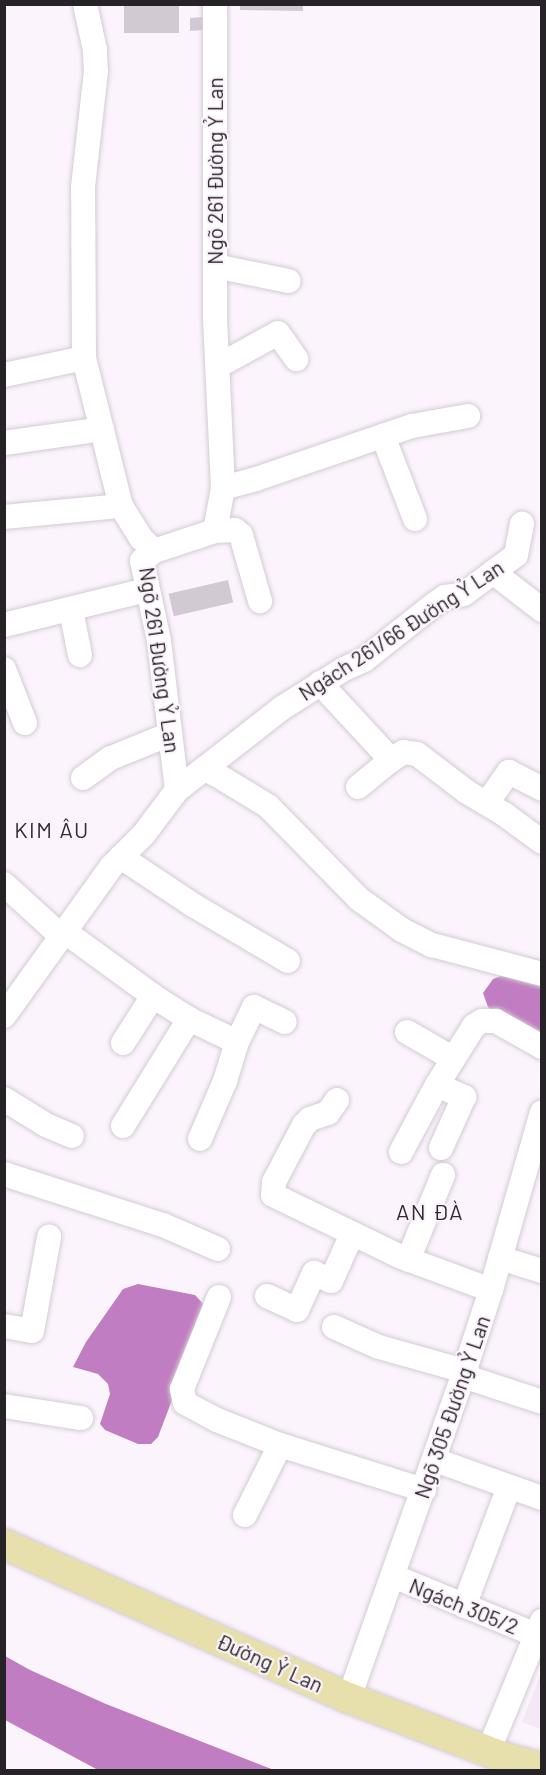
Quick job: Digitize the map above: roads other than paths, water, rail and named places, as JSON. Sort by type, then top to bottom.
[{"type":"main road","name":"Đường Ỷ Lan","points":[[4,1544],[349,1698],[498,1760],[542,1768]]},
{"type":"street","points":[[84,4],[95,51],[96,72],[83,187],[84,358],[121,506],[141,538],[154,551]]},
{"type":"street","name":"Ngõ 261 Đường Ỷ Lan","points":[[177,790],[159,641],[142,561],[154,551],[215,531],[223,488],[215,266],[215,4]]},
{"type":"street","points":[[215,266],[288,281]]},
{"type":"street","points":[[218,366],[278,333],[296,359]]},
{"type":"street","points":[[4,375],[84,358]]},
{"type":"street","points":[[223,488],[412,426],[468,416]]},
{"type":"street","points":[[4,443],[102,429]]},
{"type":"street","points":[[383,436],[415,519]]},
{"type":"street","points":[[4,517],[121,506]]},
{"type":"street","name":"Ngách 261/66 Đường Ỷ Lan","points":[[177,790],[258,725],[320,684],[364,660],[436,603],[445,597],[464,594],[516,555],[522,524]]},
{"type":"street","points":[[215,531],[235,530],[241,535],[260,601]]},
{"type":"street","points":[[493,572],[542,610],[537,617],[542,620]]},
{"type":"street","points":[[4,625],[147,590]]},
{"type":"street","points":[[71,610],[80,655]]},
{"type":"street","points":[[4,669],[25,723]]},
{"type":"street","points":[[320,684],[391,760]]},
{"type":"street","points":[[83,778],[111,758],[170,735]]},
{"type":"street","points":[[358,787],[404,752],[417,754],[467,792],[487,803],[542,842]]},
{"type":"street","points":[[204,769],[243,789],[268,806],[359,899],[402,930],[432,945],[542,974]]},
{"type":"street","points":[[487,803],[509,772],[542,789]]},
{"type":"street","points":[[8,1003],[121,857],[144,834],[177,790]]},
{"type":"street","points":[[121,857],[193,905],[288,961]]},
{"type":"street","points":[[4,884],[62,934],[153,996],[189,1019],[237,1042]]},
{"type":"street","points":[[123,1043],[153,996]]},
{"type":"street","points":[[200,1139],[225,1081],[237,1042],[254,1007],[285,1022]]},
{"type":"street","points":[[123,1126],[189,1019]]},
{"type":"street","points":[[401,1152],[452,1058],[474,1026],[489,1019],[542,1047]]},
{"type":"street","points":[[407,1032],[452,1058]]},
{"type":"street","points":[[437,1084],[464,1097],[441,1148]]},
{"type":"street","points":[[4,1099],[46,1125],[72,1136]]},
{"type":"street","points":[[337,1100],[328,1113],[310,1119],[304,1125],[272,1189],[273,1195],[408,1260],[491,1290]]},
{"type":"street","name":"Ngõ 305 Đường Ỷ Lan","points":[[349,1698],[464,1374],[491,1290],[523,1170],[542,1112]]},
{"type":"street","points":[[4,1174],[163,1226],[218,1249]]},
{"type":"street","points":[[408,1260],[443,1175]]},
{"type":"street","points":[[267,1296],[297,1310],[314,1274],[331,1281],[352,1234]]},
{"type":"street","points":[[4,1326],[32,1331],[50,1237]]},
{"type":"street","points":[[500,1258],[542,1271]]},
{"type":"street","points":[[219,1297],[182,1389],[185,1403],[280,1445],[424,1491]]},
{"type":"street","points":[[334,1327],[379,1347],[542,1402]]},
{"type":"street","points":[[4,1406],[81,1418]]},
{"type":"street","points":[[245,1515],[280,1445]]},
{"type":"street","points":[[435,1460],[542,1498]]},
{"type":"street","points":[[464,1606],[509,1487]]},
{"type":"street","name":"Ngách 305/2","points":[[393,1576],[464,1606],[539,1628]]},
{"type":"street","points":[[498,1760],[539,1628]]},
{"type":"district","name":"KIM ÂU","points":[[52,830]]},
{"type":"district","name":"AN ĐÀ","points":[[430,1212]]}]
